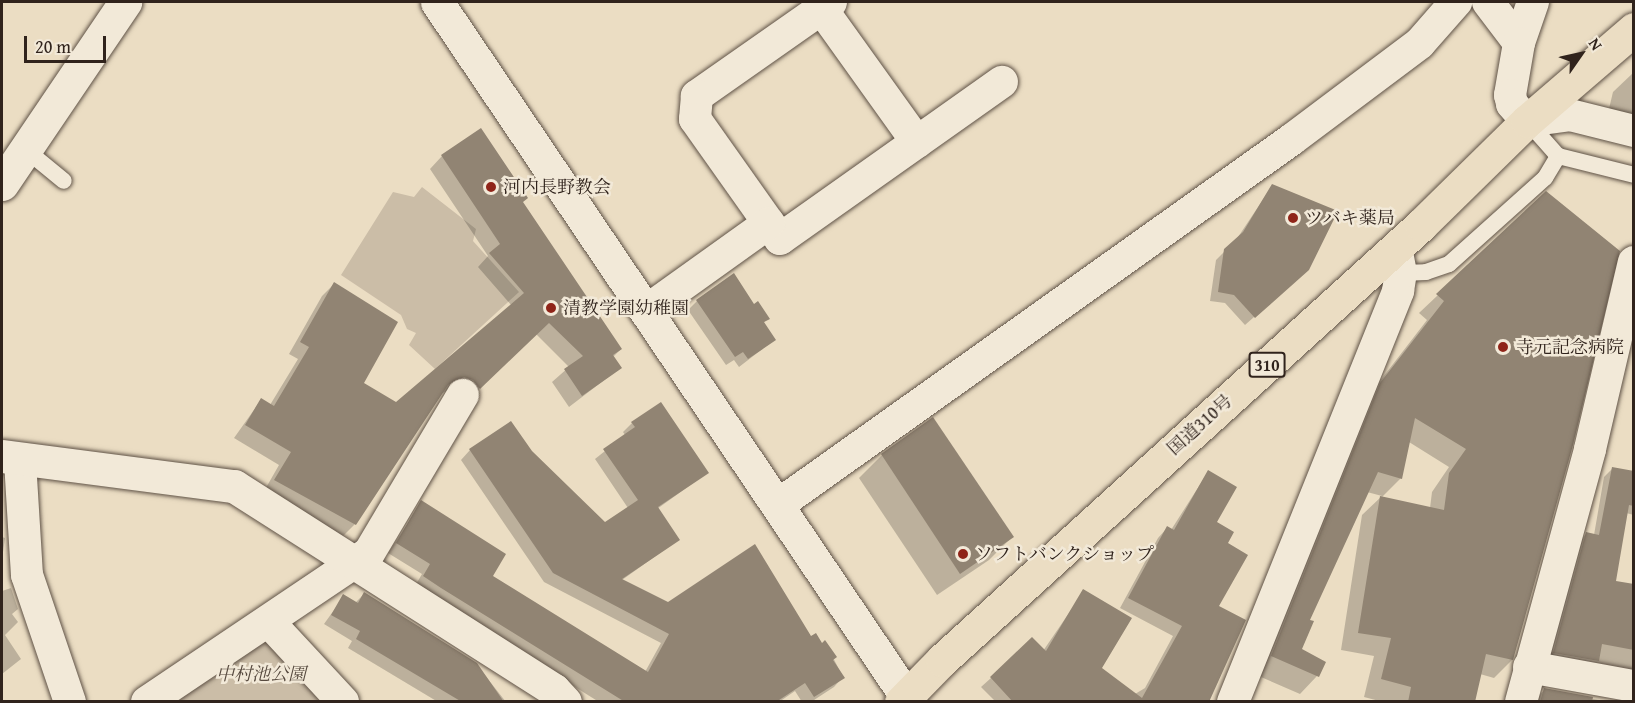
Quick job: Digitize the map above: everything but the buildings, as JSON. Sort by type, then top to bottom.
[{"type":"highway","name":"国道310号","points":[[906,700],[942,660],[1398,261],[1527,122],[1634,29]]},
{"type":"street","points":[[2,184],[125,2]]},
{"type":"street","points":[[437,2],[778,505],[906,700]]},
{"type":"street","points":[[778,505],[1291,140],[1420,43],[1456,2]]},
{"type":"street","points":[[1488,2],[1519,43]]},
{"type":"street","points":[[1533,2],[1519,43],[1510,95],[1527,122],[1570,115],[1634,131]]},
{"type":"street","points":[[917,142],[826,5],[696,96],[695,119],[780,239],[1002,82]]},
{"type":"street","points":[[646,310],[769,223]]},
{"type":"street","points":[[1233,702],[1398,291],[1398,261]]},
{"type":"street","points":[[1521,702],[1590,449],[1634,262]]},
{"type":"street","points":[[147,702],[369,553],[463,395]]},
{"type":"street","points":[[70,702],[27,575],[11,458],[234,486],[353,565],[554,690],[565,702]]},
{"type":"street","points":[[269,622],[343,702]]},
{"type":"street","points":[[1529,667],[1634,686]]},
{"type":"lane","points":[[1527,122],[1558,156],[1634,175]]},
{"type":"lane","points":[[25,148],[64,181]]},
{"type":"lane","points":[[1398,261],[1440,269],[1457,259],[1545,178],[1558,156]]},
{"type":"green space","points":[[422,187],[476,229],[473,241],[519,292],[435,369],[409,345],[416,333],[407,329],[401,315],[341,275],[393,192],[414,197]]},
{"type":"green space","name":"中村池公園","points":[[268,640],[326,702],[165,702]]},
{"type":"place","name":"河内長野教会","points":[[491,187]]},
{"type":"place","name":"ツバキ薬局","points":[[1293,218]]},
{"type":"place","name":"清教学園幼稚園","points":[[551,308]]},
{"type":"place","name":"寺元記念病院","points":[[1503,347]]},
{"type":"place","name":"ソフトバンクショップ","points":[[963,554]]}]
